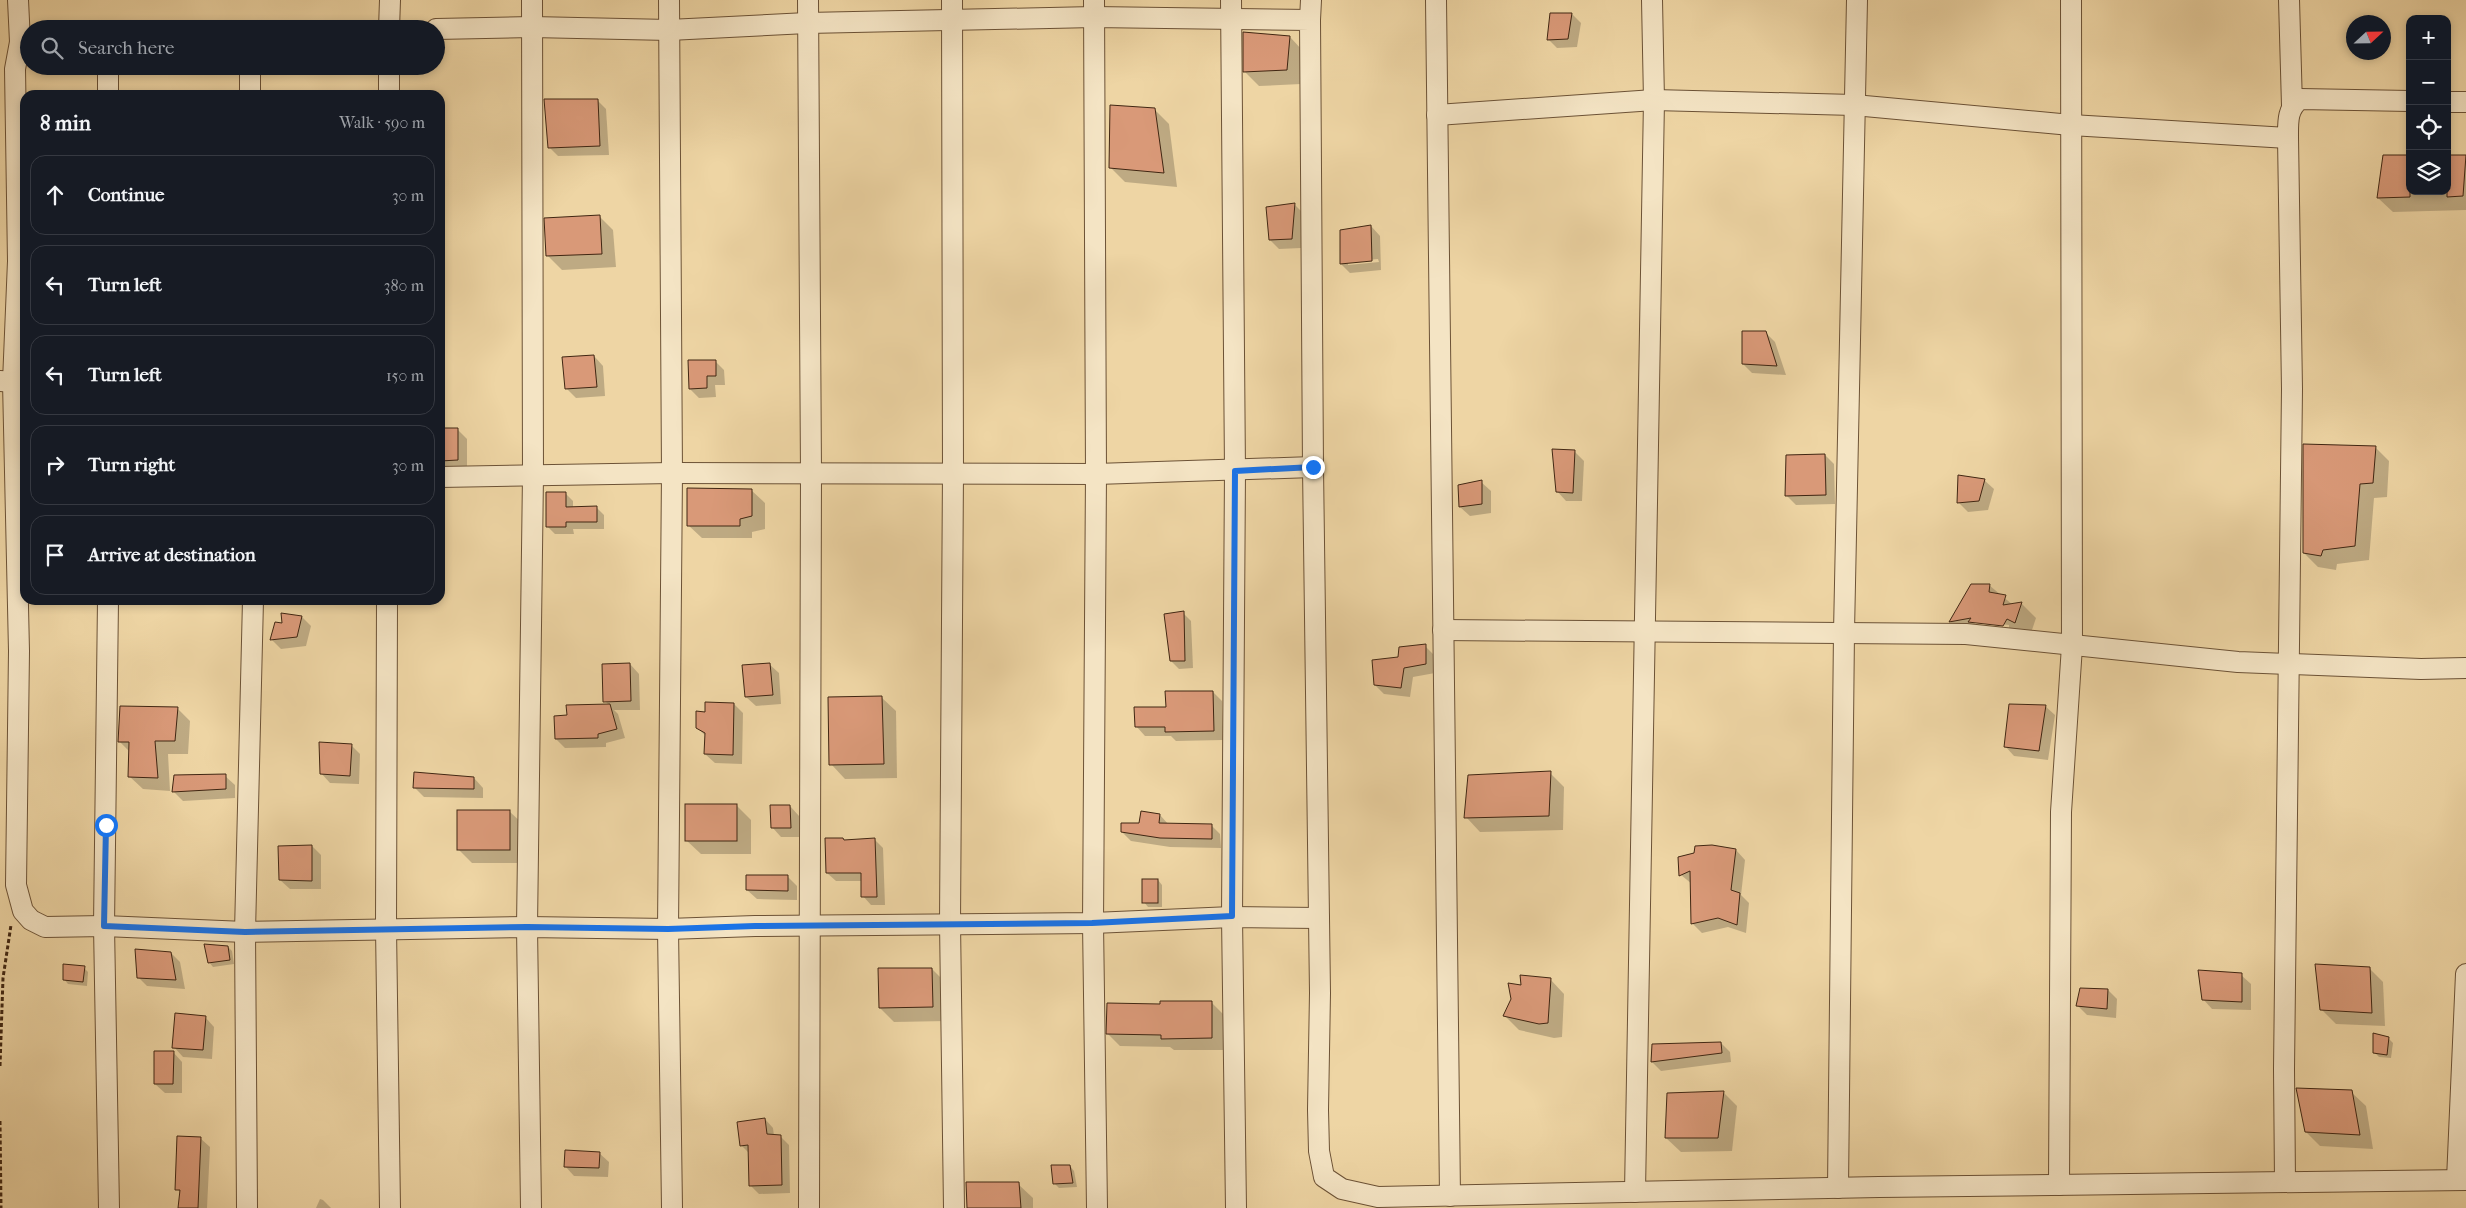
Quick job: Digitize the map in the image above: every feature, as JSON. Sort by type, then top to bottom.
[{"type":"street","points":[[18,0],[21,20]]},
{"type":"street","points":[[390,0],[390,20]]},
{"type":"street","points":[[531,1208],[527,927],[533,474],[532,0]]},
{"type":"street","points":[[669,0],[672,472],[668,929],[672,1208]]},
{"type":"street","points":[[808,0],[811,474],[809,1208]]},
{"type":"street","points":[[952,0],[953,472],[950,923],[954,1208]]},
{"type":"street","points":[[1436,0],[1450,1196]]},
{"type":"street","points":[[1635,1192],[1654,100],[1652,0]]},
{"type":"street","points":[[1838,1188],[1844,632],[1857,0]]},
{"type":"street","points":[[2059,1185],[2061,812],[2072,646],[2071,0]]},
{"type":"street","points":[[2285,1182],[2284,1069],[2292,389],[2288,118],[2292,106],[2289,0]]},
{"type":"street","points":[[445,29],[532,27],[669,30],[807,23],[952,21],[1094,8],[1311,10],[1313,467],[1319,918],[1318,1110],[1320,1150],[1324,1177],[1342,1189],[1378,1197],[1838,1188],[2461,1180],[2466,974]]},
{"type":"street","points":[[1094,8],[1096,474],[1092,923],[1097,1208]]},
{"type":"street","points":[[1231,10],[1235,471],[1232,916],[1236,1208]]},
{"type":"street","points":[[20,53],[15,69],[18,261],[7,382],[20,482],[16,885],[18,902],[31,920],[45,927],[104,926],[245,932],[386,928],[668,929],[950,923],[1092,923],[1232,916],[1319,918]]},
{"type":"street","points":[[108,75],[108,90]]},
{"type":"street","points":[[250,75],[250,90]]},
{"type":"street","points":[[389,75],[389,90]]},
{"type":"street","points":[[2292,106],[2300,99],[2406,101]]},
{"type":"street","points":[[1438,115],[1654,100],[1854,106],[2071,125],[2288,138]]},
{"type":"street","points":[[2451,102],[2466,102]]},
{"type":"street","points":[[445,477],[672,472],[1096,474],[1313,467]]},
{"type":"street","points":[[108,605],[104,926],[110,1208]]},
{"type":"street","points":[[247,1208],[245,932],[253,605]]},
{"type":"street","points":[[388,605],[386,928],[390,1208]]},
{"type":"street","points":[[1442,630],[1966,634],[2238,662],[2420,669],[2466,668]]},
{"type":"path","points":[[0,1066],[2,978],[11,922]]},
{"type":"path","points":[[0,1121],[1,1208]]},
{"type":"building","points":[[1550,13],[1572,13],[1568,39],[1547,40]]},
{"type":"building","points":[[1243,32],[1290,36],[1287,70],[1243,72]]},
{"type":"building","points":[[544,99],[598,99],[600,146],[548,148]]},
{"type":"building","points":[[1110,105],[1155,108],[1164,173],[1109,168]]},
{"type":"building","points":[[2383,155],[2406,155],[2406,195],[2410,195],[2410,197],[2377,198]]},
{"type":"building","points":[[2451,155],[2466,155],[2463,196],[2447,197],[2447,195],[2451,195]]},
{"type":"building","points":[[1295,203],[1292,239],[1269,240],[1266,207]]},
{"type":"building","points":[[600,215],[602,254],[546,256],[544,218]]},
{"type":"building","points":[[1371,225],[1372,261],[1340,264],[1340,230]]},
{"type":"building","points":[[1742,331],[1766,331],[1777,366],[1742,364]]},
{"type":"building","points":[[594,355],[597,387],[565,389],[562,357]]},
{"type":"building","points":[[688,360],[716,360],[716,376],[707,376],[707,388],[689,389]]},
{"type":"building","points":[[445,428],[458,428],[458,460],[445,461]]},
{"type":"building","points":[[2303,444],[2376,446],[2373,483],[2360,484],[2355,546],[2323,550],[2321,556],[2303,553]]},
{"type":"building","points":[[1552,449],[1575,450],[1573,493],[1556,492]]},
{"type":"building","points":[[1825,454],[1826,495],[1785,496],[1786,455]]},
{"type":"building","points":[[1958,475],[1985,479],[1979,501],[1957,503]]},
{"type":"building","points":[[1482,480],[1482,504],[1459,507],[1458,485]]},
{"type":"building","points":[[687,488],[752,489],[752,516],[740,519],[740,526],[687,526]]},
{"type":"building","points":[[546,492],[566,492],[566,507],[597,506],[597,522],[566,522],[566,527],[546,527]]},
{"type":"building","points":[[1971,584],[1990,584],[1989,592],[2006,595],[2003,605],[2022,602],[2015,623],[2007,619],[2003,626],[1968,622],[1971,618],[1949,622]]},
{"type":"building","points":[[1184,611],[1185,661],[1170,661],[1164,614]]},
{"type":"building","points":[[281,613],[302,616],[297,637],[270,640],[275,622],[282,623]]},
{"type":"building","points":[[1426,644],[1426,664],[1404,668],[1401,688],[1374,685],[1372,660],[1398,657],[1399,647]]},
{"type":"building","points":[[630,663],[631,701],[603,702],[602,664]]},
{"type":"building","points":[[770,663],[773,695],[745,697],[742,665]]},
{"type":"building","points":[[1165,691],[1213,691],[1214,731],[1165,732],[1165,727],[1135,727],[1134,707],[1166,707]]},
{"type":"building","points":[[882,696],[884,764],[829,765],[828,697]]},
{"type":"building","points":[[705,702],[734,703],[733,755],[704,754],[705,733],[696,728],[696,711],[705,712]]},
{"type":"building","points":[[610,704],[617,729],[598,734],[598,738],[555,739],[554,716],[567,715],[566,705]]},
{"type":"building","points":[[2009,704],[2046,705],[2039,751],[2004,747]]},
{"type":"building","points":[[120,706],[178,707],[175,741],[155,741],[158,778],[128,777],[129,742],[118,742]]},
{"type":"building","points":[[319,742],[352,744],[350,776],[320,774]]},
{"type":"building","points":[[1551,771],[1549,816],[1464,818],[1468,775]]},
{"type":"building","points":[[414,772],[474,777],[474,789],[413,788]]},
{"type":"building","points":[[226,774],[226,789],[172,792],[174,775]]},
{"type":"building","points":[[685,804],[737,804],[737,841],[685,841]]},
{"type":"building","points":[[770,805],[790,805],[791,828],[771,828]]},
{"type":"building","points":[[457,810],[510,810],[510,850],[457,850]]},
{"type":"building","points":[[1141,811],[1160,814],[1159,823],[1212,824],[1212,839],[1160,838],[1121,832],[1121,823],[1139,823]]},
{"type":"building","points":[[825,838],[843,838],[844,840],[875,838],[877,897],[861,897],[861,873],[826,873]]},
{"type":"building","points":[[312,845],[312,881],[279,880],[278,846]]},
{"type":"building","points":[[1712,845],[1736,849],[1731,890],[1740,893],[1737,925],[1718,918],[1691,924],[1690,871],[1679,876],[1678,857],[1694,853],[1695,846]]},
{"type":"building","points":[[746,875],[788,875],[788,891],[746,890]]},
{"type":"building","points":[[1142,879],[1158,879],[1158,903],[1142,903]]},
{"type":"building","points":[[204,944],[228,946],[230,960],[208,963]]},
{"type":"building","points":[[135,949],[171,952],[176,980],[137,978]]},
{"type":"building","points":[[63,964],[85,966],[83,982],[63,980]]},
{"type":"building","points":[[2315,964],[2370,967],[2372,1013],[2320,1010]]},
{"type":"building","points":[[878,968],[932,968],[933,1007],[879,1008]]},
{"type":"building","points":[[2198,970],[2242,973],[2242,1002],[2202,1000]]},
{"type":"building","points":[[1520,975],[1551,978],[1548,1023],[1539,1024],[1503,1016],[1511,999],[1508,983],[1521,985]]},
{"type":"building","points":[[2080,988],[2108,989],[2107,1009],[2076,1006]]},
{"type":"building","points":[[1160,1001],[1212,1001],[1212,1038],[1161,1039],[1161,1035],[1106,1034],[1107,1003],[1160,1004]]},
{"type":"building","points":[[175,1013],[206,1016],[203,1050],[172,1048]]},
{"type":"building","points":[[2373,1033],[2389,1037],[2387,1055],[2373,1053]]},
{"type":"building","points":[[1721,1042],[1722,1053],[1651,1062],[1652,1044]]},
{"type":"building","points":[[154,1051],[174,1051],[173,1084],[154,1084]]},
{"type":"building","points":[[2296,1088],[2352,1090],[2360,1135],[2305,1132]]},
{"type":"building","points":[[1724,1091],[1718,1138],[1665,1138],[1667,1093]]},
{"type":"building","points":[[765,1118],[767,1134],[781,1135],[782,1185],[749,1186],[748,1145],[740,1146],[737,1122]]},
{"type":"building","points":[[177,1136],[201,1137],[198,1208],[178,1208],[180,1190],[175,1190]]},
{"type":"building","points":[[565,1150],[600,1152],[599,1168],[564,1167]]},
{"type":"building","points":[[1051,1165],[1070,1165],[1073,1183],[1053,1184]]},
{"type":"building","points":[[966,1182],[1019,1182],[1021,1208],[967,1208]]},
{"type":"route","points":[[106,825],[104,926],[245,932],[386,928],[668,929],[950,923],[1092,923],[1232,916],[1235,471],[1313,467]]}]
